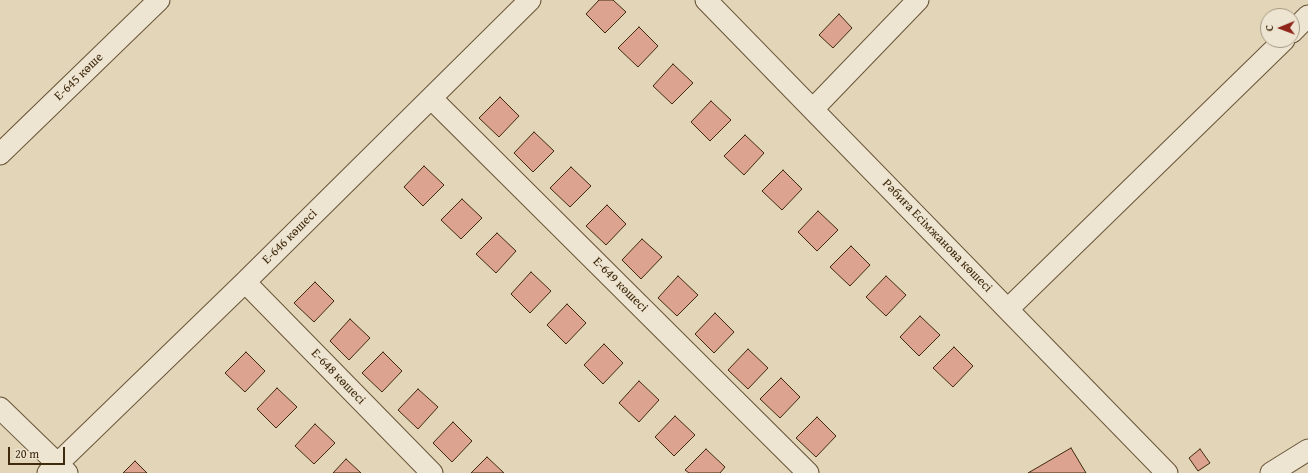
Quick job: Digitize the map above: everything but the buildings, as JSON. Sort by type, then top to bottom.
[{"type":"street","name":"Е-645 көше","points":[[0,154],[159,0]]},
{"type":"street","name":"Е-646 көшесі","points":[[57,470],[530,0]]},
{"type":"street","name":"Рәбиға Есімжанова көшесі","points":[[706,0],[1167,473]]},
{"type":"street","points":[[813,109],[918,0]]},
{"type":"street","points":[[1300,24],[1308,16]]},
{"type":"street","points":[[1008,309],[1276,48]]},
{"type":"street","name":"Е-649 көшесі","points":[[431,98],[808,473]]},
{"type":"street","name":"Е-648 көшесі","points":[[245,282],[432,473]]},
{"type":"street","points":[[0,408],[57,470]]},
{"type":"street","points":[[1271,473],[1308,450]]}]
